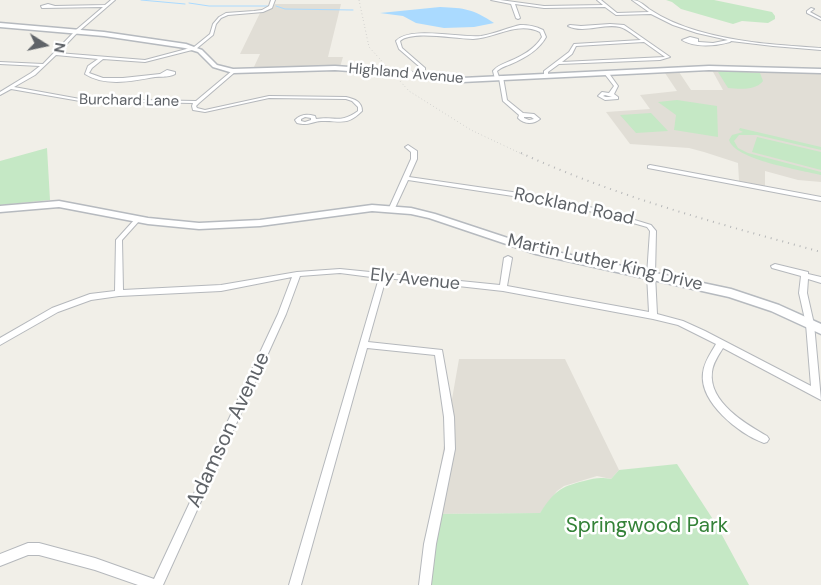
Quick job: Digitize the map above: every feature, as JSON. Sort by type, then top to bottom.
[{"type":"street","points":[[0,94],[44,65],[77,31],[113,0]]},
{"type":"street","points":[[54,54],[145,61],[195,48],[212,34],[213,23],[219,17],[233,12],[262,11],[271,7],[273,0]]},
{"type":"street","points":[[493,0],[544,7],[604,6]]},
{"type":"street","points":[[598,0],[616,14],[650,13]]},
{"type":"street","points":[[634,0],[650,13],[695,30],[730,40],[821,49]]},
{"type":"street","points":[[513,3],[518,18]]},
{"type":"street","points":[[56,7],[106,6]]},
{"type":"street","points":[[812,9],[808,12],[821,19]]},
{"type":"street","points":[[0,25],[138,38],[195,48]]},
{"type":"street","points":[[423,76],[424,69],[400,48],[400,39],[411,36],[477,37],[521,26],[535,28],[542,31],[544,38],[540,44],[514,61],[497,67],[495,71],[505,100],[522,116]]},
{"type":"street","points":[[558,63],[660,59],[668,57],[620,26],[579,27]]},
{"type":"street","points":[[696,42],[723,43],[730,40]]},
{"type":"street","points":[[546,76],[546,72],[570,53],[575,45],[645,41]]},
{"type":"street","name":"Highland Avenue","points":[[195,48],[213,65],[233,71],[335,68],[462,80],[718,68],[821,71]]},
{"type":"street","points":[[102,58],[90,67],[87,74],[110,79],[161,75]]},
{"type":"street","points":[[0,64],[44,65]]},
{"type":"street","points":[[197,102],[233,71]]},
{"type":"street","points":[[606,73],[616,86],[611,94]]},
{"type":"street","name":"Burchard Lane","points":[[11,88],[80,100],[197,102],[194,106],[195,109],[205,111],[269,97],[346,98],[354,100],[360,107],[360,112],[349,119],[335,122],[314,121]]},
{"type":"street","points":[[392,208],[414,159],[414,151],[408,147]]},
{"type":"street","points":[[650,167],[821,199]]},
{"type":"street","name":"Rockland Road","points":[[407,178],[526,196],[643,222],[653,231],[651,275],[653,316]]},
{"type":"street","name":"Martin Luther King Drive","points":[[0,209],[37,204],[59,204],[137,220],[188,226],[225,226],[351,210],[392,208],[432,216],[536,251],[731,293],[821,329]]},
{"type":"street","points":[[119,293],[119,240],[137,220]]},
{"type":"street","points":[[503,288],[508,258]]},
{"type":"street","points":[[775,266],[821,280]]},
{"type":"street","name":"Ely Avenue","points":[[0,342],[39,318],[74,302],[119,293],[222,288],[297,274],[340,272],[503,288],[653,316],[680,323],[819,394]]},
{"type":"street","name":"Adamson Avenue","points":[[156,585],[282,314],[297,274]]},
{"type":"street","points":[[805,274],[803,293],[810,324],[819,394]]},
{"type":"street","points":[[295,585],[384,277]]},
{"type":"street","points":[[720,344],[710,362],[707,375],[709,386],[717,402],[745,429],[764,439]]},
{"type":"street","points":[[364,345],[439,352],[449,417],[450,449],[430,544],[424,585]]},
{"type":"street","points":[[0,560],[28,549],[39,548],[95,564],[156,585]]},
{"type":"shaded area","points":[[275,4],[341,4],[328,57],[343,57],[340,67],[253,69],[260,54],[240,54],[260,13],[271,9]]},
{"type":"shaded area","points":[[712,70],[821,72],[821,182],[798,180],[765,171],[765,186],[739,181],[738,163],[689,148],[630,144],[606,112],[650,109],[640,95],[677,91],[665,73],[679,72],[691,90],[723,90]]},
{"type":"shaded area","points":[[459,359],[565,359],[619,470],[611,479],[597,476],[564,486],[557,491],[540,513],[432,514]]},
{"type":"green space","points":[[666,0],[714,0],[772,12],[775,19],[768,23],[742,21],[733,24],[681,9]]},
{"type":"green space","points":[[718,72],[760,73],[763,81],[751,88],[728,88]]},
{"type":"green space","points":[[677,100],[717,106],[718,137],[674,130],[676,115],[658,102]]},
{"type":"green space","points":[[651,113],[668,131],[636,133],[620,115]]},
{"type":"green space","points":[[740,128],[821,147],[821,150],[757,135],[739,135],[734,141],[738,148],[748,153],[821,172],[821,175],[755,159],[743,153],[734,147],[729,140],[732,135],[743,132],[739,130]]},
{"type":"green space","points":[[757,137],[821,152],[821,170],[752,152]]},
{"type":"green space","points":[[47,148],[50,200],[0,205],[0,161]]},
{"type":"green space","name":"Springwood Park","points":[[677,464],[716,524],[749,585],[420,585],[432,514],[540,513],[553,495],[563,488],[576,483],[594,479],[611,479],[619,470]]},
{"type":"water","points":[[440,7],[468,10],[494,23],[474,27],[444,28],[416,23],[403,16],[380,13]]},
{"type":"waterway","points":[[141,0],[185,4]]},
{"type":"waterway","points":[[189,3],[209,6],[268,6]]},
{"type":"waterway","points":[[276,6],[285,9],[353,10]]},
{"type":"railway","points":[[359,0],[369,47],[409,91],[471,130],[524,155]]},
{"type":"railway","points":[[521,153],[557,169],[631,196],[707,220],[821,252]]}]
